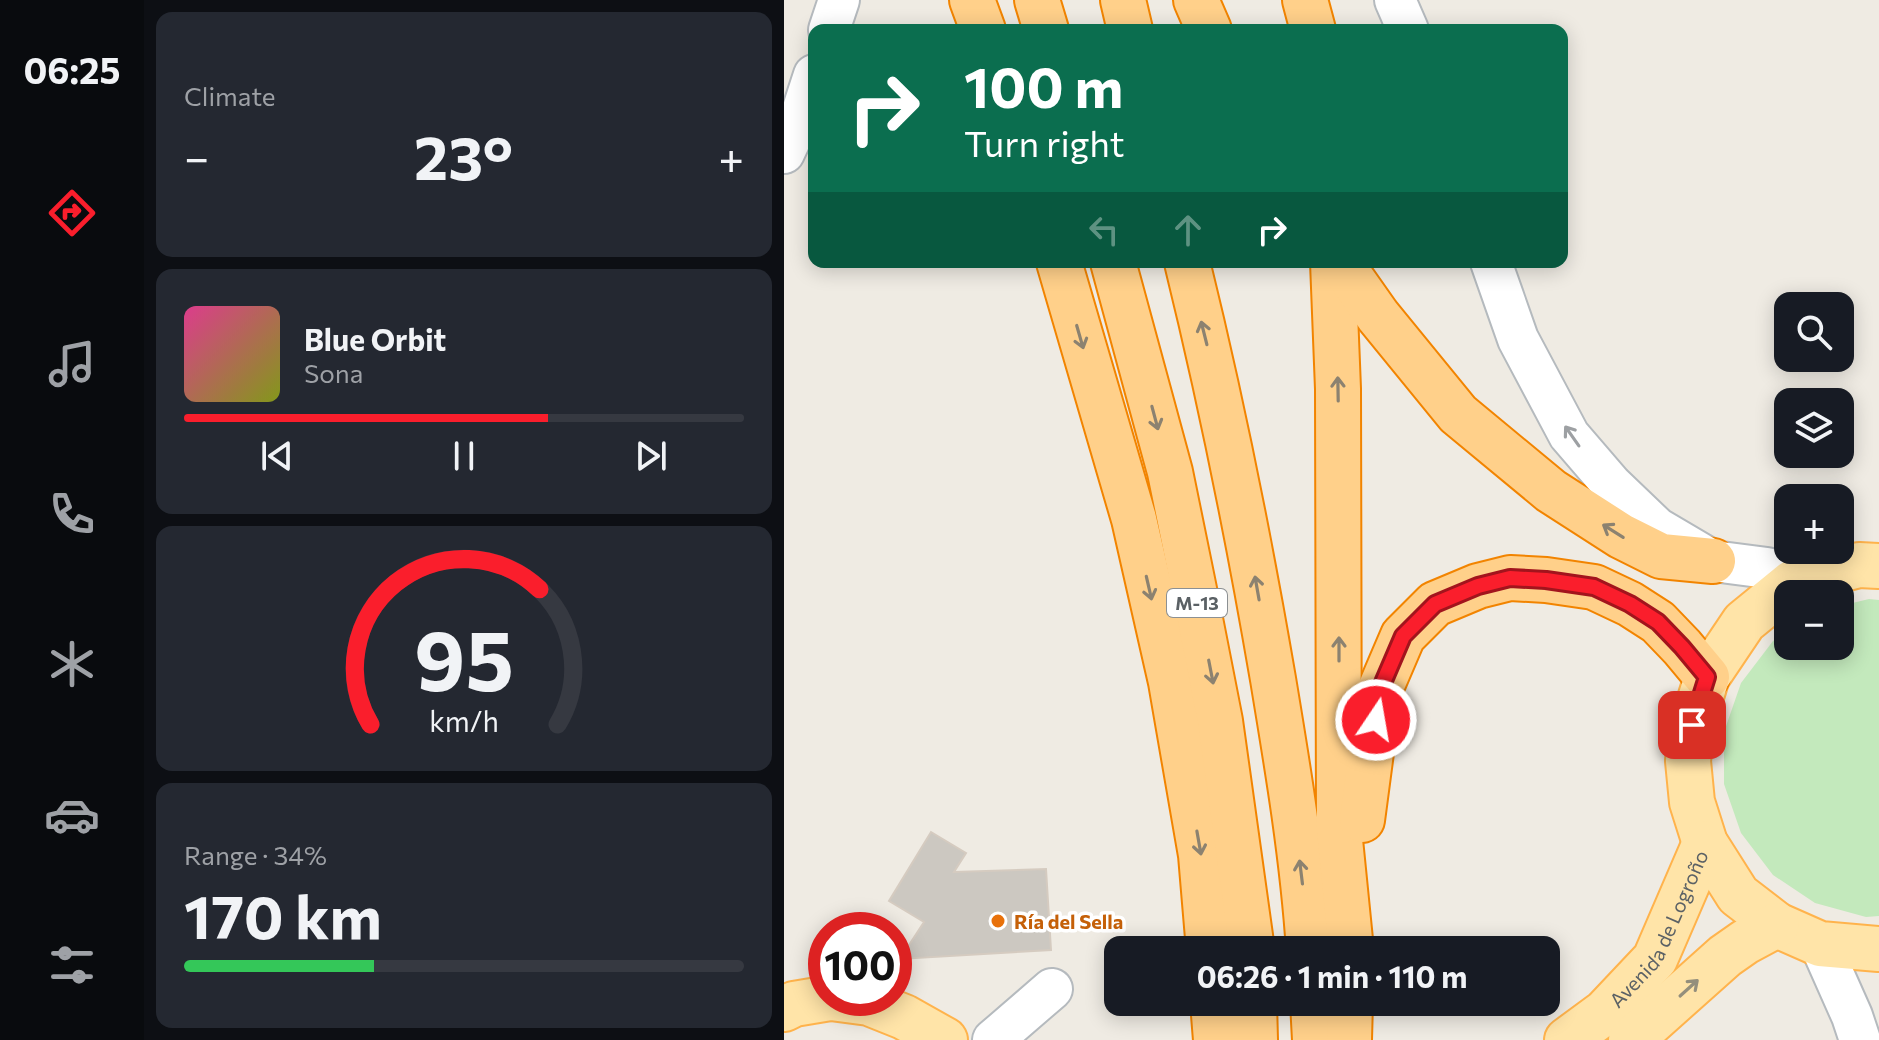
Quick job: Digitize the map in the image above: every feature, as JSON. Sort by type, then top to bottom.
[{"type":"highway","points":[[972,0],[981,24]]},
{"type":"highway","points":[[1037,0],[1044,24]]},
{"type":"highway","points":[[1123,0],[1129,24]]},
{"type":"highway","points":[[1196,0],[1206,24]]},
{"type":"highway","points":[[1305,0],[1311,24]]},
{"type":"highway","points":[[1061,268],[1134,519],[1171,682],[1201,855],[1208,936]]},
{"type":"highway","name":"M-13","points":[[1115,268],[1170,472],[1199,614],[1220,721],[1250,936]]},
{"type":"highway","points":[[1188,268],[1217,385],[1257,584],[1291,784],[1307,936]]},
{"type":"highway","points":[[1333,268],[1338,389],[1339,830],[1350,936]]},
{"type":"highway","points":[[1344,268],[1378,316],[1458,414],[1551,491],[1621,536],[1661,556],[1713,561]]},
{"type":"highway","points":[[1352,936],[1361,831],[1379,692],[1403,636],[1435,604],[1478,586],[1510,578],[1594,587],[1658,622],[1707,677]]},
{"type":"highway","points":[[1214,1016],[1216,1040]]},
{"type":"highway","points":[[1254,1016],[1255,1040]]},
{"type":"highway","points":[[1314,1016],[1315,1040]]},
{"type":"highway","points":[[1349,1040],[1350,1016]]},
{"type":"main road","points":[[1801,580],[1859,565],[1879,566]]},
{"type":"main road","points":[[1774,598],[1744,622],[1707,677],[1692,725],[1688,761],[1692,802],[1705,843],[1738,895],[1777,925],[1820,944],[1879,949]]},
{"type":"main road","name":"Avenida de Logroño","points":[[1567,1040],[1605,1012],[1655,959],[1705,843]]},
{"type":"main road","points":[[1631,1040],[1725,956],[1777,925]]},
{"type":"main road","points":[[805,1002],[869,1003],[904,1017],[945,1040]]},
{"type":"street","points":[[831,24],[839,0]]},
{"type":"street","points":[[1395,0],[1405,24]]},
{"type":"street","points":[[784,153],[808,93]]},
{"type":"street","points":[[1493,268],[1518,339],[1569,435],[1612,485],[1657,528],[1713,561],[1767,568],[1789,580]]},
{"type":"street","points":[[1820,944],[1860,1040]]},
{"type":"street","points":[[993,1040],[1052,989]]},
{"type":"street","points":[[1875,1040],[1879,1034]]},
{"type":"green space","points":[[1879,600],[1879,916],[1866,917],[1815,903],[1773,875],[1741,833],[1724,784],[1724,732],[1741,683],[1774,640],[1774,660],[1854,660],[1854,603]]},
{"type":"building","points":[[931,832],[966,853],[954,872],[1046,869],[1051,950],[912,958],[912,940],[924,922],[912,912],[889,901]]},
{"type":"place","name":"Ría del Sella","points":[[998,921]]},
{"type":"route","points":[[1376,720],[1379,692],[1403,636],[1435,604],[1478,586],[1510,578],[1594,587],[1658,622],[1707,677],[1692,725]]}]
